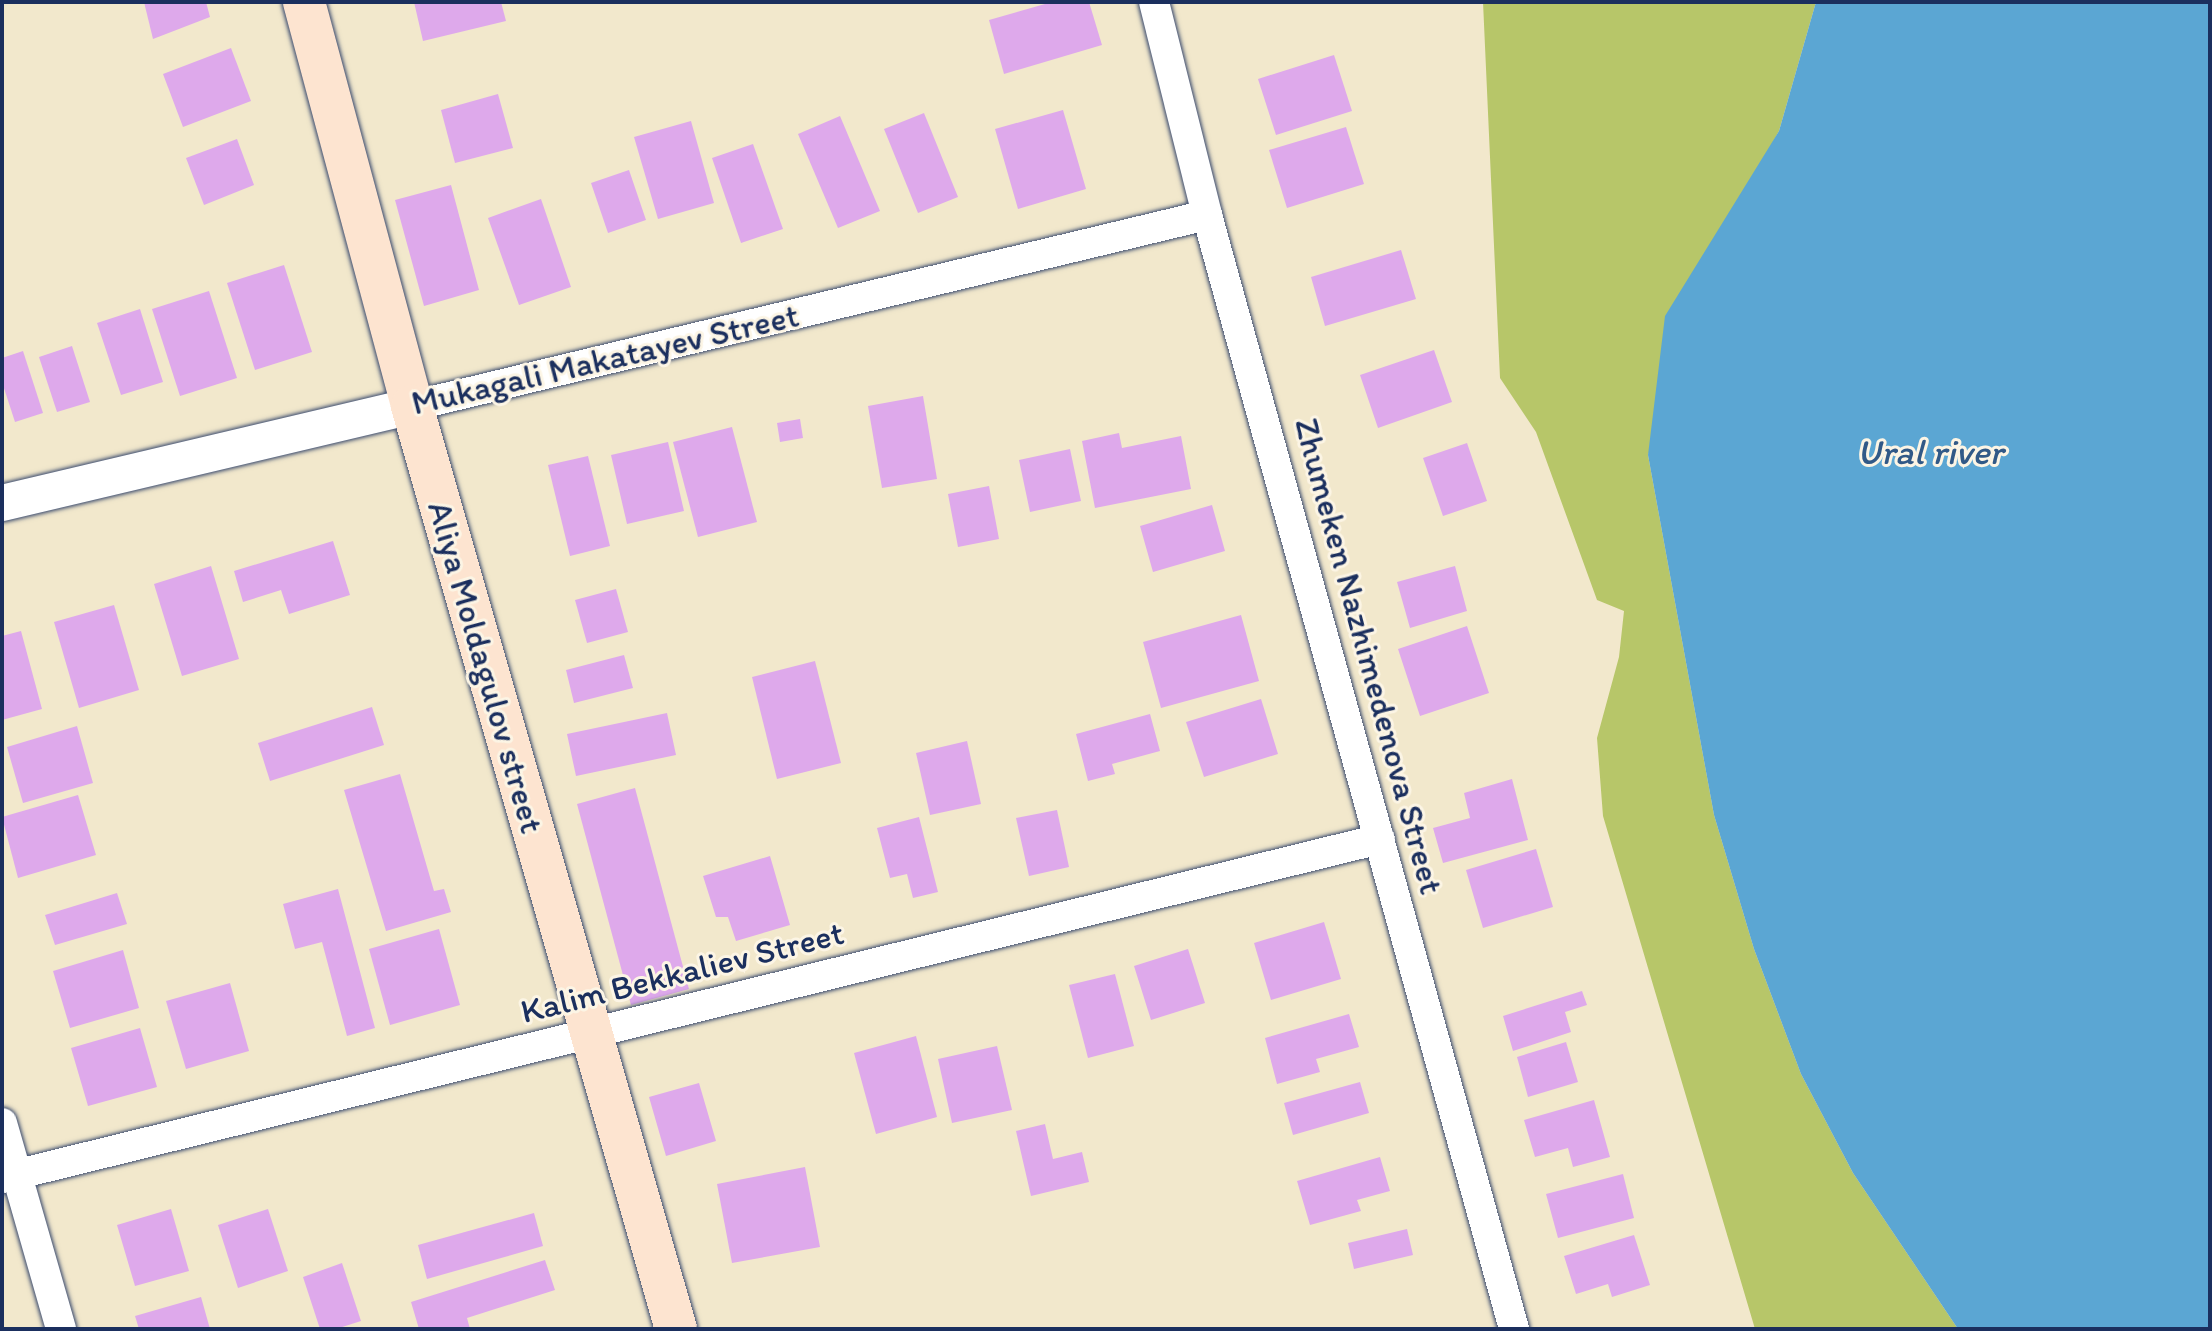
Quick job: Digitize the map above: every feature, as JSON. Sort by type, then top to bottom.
[{"type":"main road","name":"Aliya Moldagulov street","points":[[304,2],[412,406],[676,1329]]},
{"type":"street","name":"Zhumeken Nazhimedenova Street","points":[[1154,2],[1207,215],[1514,1329]]},
{"type":"street","name":"Mukagali Makatayev Street","points":[[2,503],[1207,215]]},
{"type":"street","name":"Kalim Bekkaliev Street","points":[[9,1177],[1380,839]]},
{"type":"street","points":[[2,1123],[9,1177],[61,1329]]},
{"type":"green space","points":[[1483,2],[1816,2],[1779,131],[1747,189],[1648,455],[1714,815],[1754,949],[1801,1074],[1853,1173],[1958,1329],[1755,1329],[1603,816],[1597,738],[1619,657],[1624,611],[1597,600],[1536,432],[1500,378]]},
{"type":"water","name":"Ural river","points":[[1816,2],[2210,2],[2210,1329],[1958,1329],[1853,1173],[1801,1074],[1754,949],[1714,815],[1648,455],[1665,316],[1779,131]]},
{"type":"building","points":[[144,2],[206,2],[210,17],[153,39]]},
{"type":"building","points":[[414,2],[501,2],[506,21],[423,41]]},
{"type":"building","points":[[1052,2],[1089,2],[1102,45],[1004,74],[989,20]]},
{"type":"building","points":[[231,48],[251,101],[183,127],[163,74]]},
{"type":"building","points":[[1334,55],[1352,111],[1276,135],[1258,79]]},
{"type":"building","points":[[498,94],[513,148],[455,163],[441,110]]},
{"type":"building","points":[[1063,110],[1086,189],[1018,209],[995,129]]},
{"type":"building","points":[[924,113],[958,197],[918,213],[884,129]]},
{"type":"building","points":[[840,116],[880,211],[838,228],[798,134]]},
{"type":"building","points":[[691,121],[714,203],[658,219],[634,137]]},
{"type":"building","points":[[1346,127],[1364,184],[1287,208],[1269,150]]},
{"type":"building","points":[[237,139],[254,185],[204,205],[186,158]]},
{"type":"building","points":[[753,144],[783,229],[741,243],[712,158]]},
{"type":"building","points":[[629,170],[646,220],[608,233],[591,183]]},
{"type":"building","points":[[451,185],[479,290],[424,306],[395,200]]},
{"type":"building","points":[[541,199],[571,287],[519,305],[488,218]]},
{"type":"building","points":[[1401,250],[1416,299],[1325,326],[1311,277]]},
{"type":"building","points":[[284,265],[312,352],[255,370],[227,283]]},
{"type":"building","points":[[209,291],[237,378],[180,396],[152,309]]},
{"type":"building","points":[[140,309],[163,382],[121,395],[97,323]]},
{"type":"building","points":[[72,346],[90,402],[57,412],[39,357]]},
{"type":"building","points":[[1434,350],[1452,402],[1378,428],[1360,375]]},
{"type":"building","points":[[23,351],[43,413],[15,422],[2,382],[2,358]]},
{"type":"building","points":[[923,396],[937,479],[882,488],[868,406]]},
{"type":"building","points":[[800,419],[803,438],[780,442],[777,423]]},
{"type":"building","points":[[732,427],[757,522],[698,537],[673,442]]},
{"type":"building","points":[[1119,433],[1122,448],[1181,436],[1191,489],[1095,508],[1082,441]]},
{"type":"building","points":[[668,442],[684,511],[627,524],[611,455]]},
{"type":"building","points":[[1467,443],[1487,501],[1443,516],[1423,458]]},
{"type":"building","points":[[1070,449],[1081,501],[1030,512],[1019,460]]},
{"type":"building","points":[[588,456],[610,546],[570,556],[548,465]]},
{"type":"building","points":[[989,486],[999,539],[958,547],[948,494]]},
{"type":"building","points":[[1212,505],[1225,551],[1153,572],[1140,526]]},
{"type":"building","points":[[333,541],[350,595],[289,614],[281,590],[243,602],[234,571]]},
{"type":"building","points":[[211,566],[239,659],[182,676],[154,584]]},
{"type":"building","points":[[1455,566],[1467,611],[1410,628],[1397,582]]},
{"type":"building","points":[[616,589],[628,632],[587,643],[575,600]]},
{"type":"building","points":[[114,605],[139,690],[79,708],[54,622]]},
{"type":"building","points":[[1241,615],[1259,681],[1161,708],[1143,642]]},
{"type":"building","points":[[1467,626],[1489,693],[1420,716],[1398,649]]},
{"type":"building","points":[[21,631],[42,709],[2,720],[2,636]]},
{"type":"building","points":[[624,655],[633,688],[574,703],[566,670]]},
{"type":"building","points":[[815,661],[841,763],[777,779],[752,677]]},
{"type":"building","points":[[1261,699],[1278,754],[1204,777],[1186,722]]},
{"type":"building","points":[[372,707],[384,745],[270,781],[258,743]]},
{"type":"building","points":[[667,713],[676,755],[576,776],[567,734]]},
{"type":"building","points":[[1150,714],[1160,751],[1112,764],[1115,774],[1088,781],[1076,734]]},
{"type":"building","points":[[77,726],[93,783],[23,803],[7,747]]},
{"type":"building","points":[[967,741],[981,804],[930,815],[916,753]]},
{"type":"building","points":[[400,774],[434,891],[444,889],[451,912],[386,931],[344,790]]},
{"type":"building","points":[[1512,779],[1528,840],[1443,863],[1433,828],[1470,818],[1464,793]]},
{"type":"building","points":[[635,788],[689,989],[631,1005],[577,804]]},
{"type":"building","points":[[78,795],[96,855],[18,878],[2,817]]},
{"type":"building","points":[[1057,810],[1069,867],[1029,876],[1016,818]]},
{"type":"building","points":[[919,817],[938,892],[913,898],[907,874],[890,878],[877,828]]},
{"type":"building","points":[[1536,849],[1553,907],[1483,928],[1466,870]]},
{"type":"building","points":[[770,856],[790,925],[736,941],[728,917],[716,917],[703,876]]},
{"type":"building","points":[[338,889],[375,1028],[347,1036],[322,942],[295,949],[283,904]]},
{"type":"building","points":[[117,893],[127,924],[55,945],[45,915]]},
{"type":"building","points":[[1324,922],[1341,979],[1271,1000],[1254,943]]},
{"type":"building","points":[[439,929],[460,1005],[390,1025],[369,949]]},
{"type":"building","points":[[1188,949],[1205,1003],[1151,1020],[1134,966]]},
{"type":"building","points":[[123,950],[139,1008],[70,1028],[53,971]]},
{"type":"building","points":[[1115,974],[1134,1046],[1088,1058],[1069,985]]},
{"type":"building","points":[[230,983],[249,1051],[186,1069],[166,1001]]},
{"type":"building","points":[[1582,991],[1587,1005],[1565,1012],[1571,1032],[1513,1051],[1503,1016]]},
{"type":"building","points":[[1349,1014],[1359,1047],[1316,1059],[1320,1072],[1277,1084],[1265,1038]]},
{"type":"building","points":[[140,1028],[157,1087],[88,1106],[71,1048]]},
{"type":"building","points":[[916,1036],[937,1117],[876,1134],[854,1053]]},
{"type":"building","points":[[1566,1042],[1578,1082],[1528,1097],[1517,1057]]},
{"type":"building","points":[[997,1046],[1012,1110],[952,1123],[938,1059]]},
{"type":"building","points":[[1360,1082],[1369,1113],[1293,1135],[1284,1103]]},
{"type":"building","points":[[699,1083],[716,1141],[666,1156],[649,1097]]},
{"type":"building","points":[[1594,1100],[1610,1157],[1573,1167],[1568,1148],[1535,1157],[1524,1120]]},
{"type":"building","points":[[1045,1124],[1053,1159],[1082,1152],[1089,1182],[1031,1196],[1016,1131]]},
{"type":"building","points":[[1380,1157],[1390,1191],[1357,1200],[1361,1211],[1310,1225],[1297,1181]]},
{"type":"building","points":[[805,1167],[820,1247],[732,1263],[717,1184]]},
{"type":"building","points":[[1623,1174],[1634,1218],[1558,1238],[1546,1194]]},
{"type":"building","points":[[171,1209],[189,1271],[135,1286],[117,1225]]},
{"type":"building","points":[[268,1209],[288,1271],[238,1288],[218,1225]]},
{"type":"building","points":[[534,1213],[543,1246],[427,1279],[418,1245]]},
{"type":"building","points":[[1407,1229],[1413,1255],[1354,1269],[1348,1243]]},
{"type":"building","points":[[1634,1235],[1650,1285],[1612,1297],[1608,1284],[1576,1294],[1564,1256]]},
{"type":"building","points":[[545,1260],[555,1290],[467,1318],[470,1329],[419,1329],[411,1302]]},
{"type":"building","points":[[342,1263],[361,1321],[336,1329],[320,1329],[303,1277]]},
{"type":"building","points":[[201,1297],[210,1329],[139,1329],[135,1316]]}]
